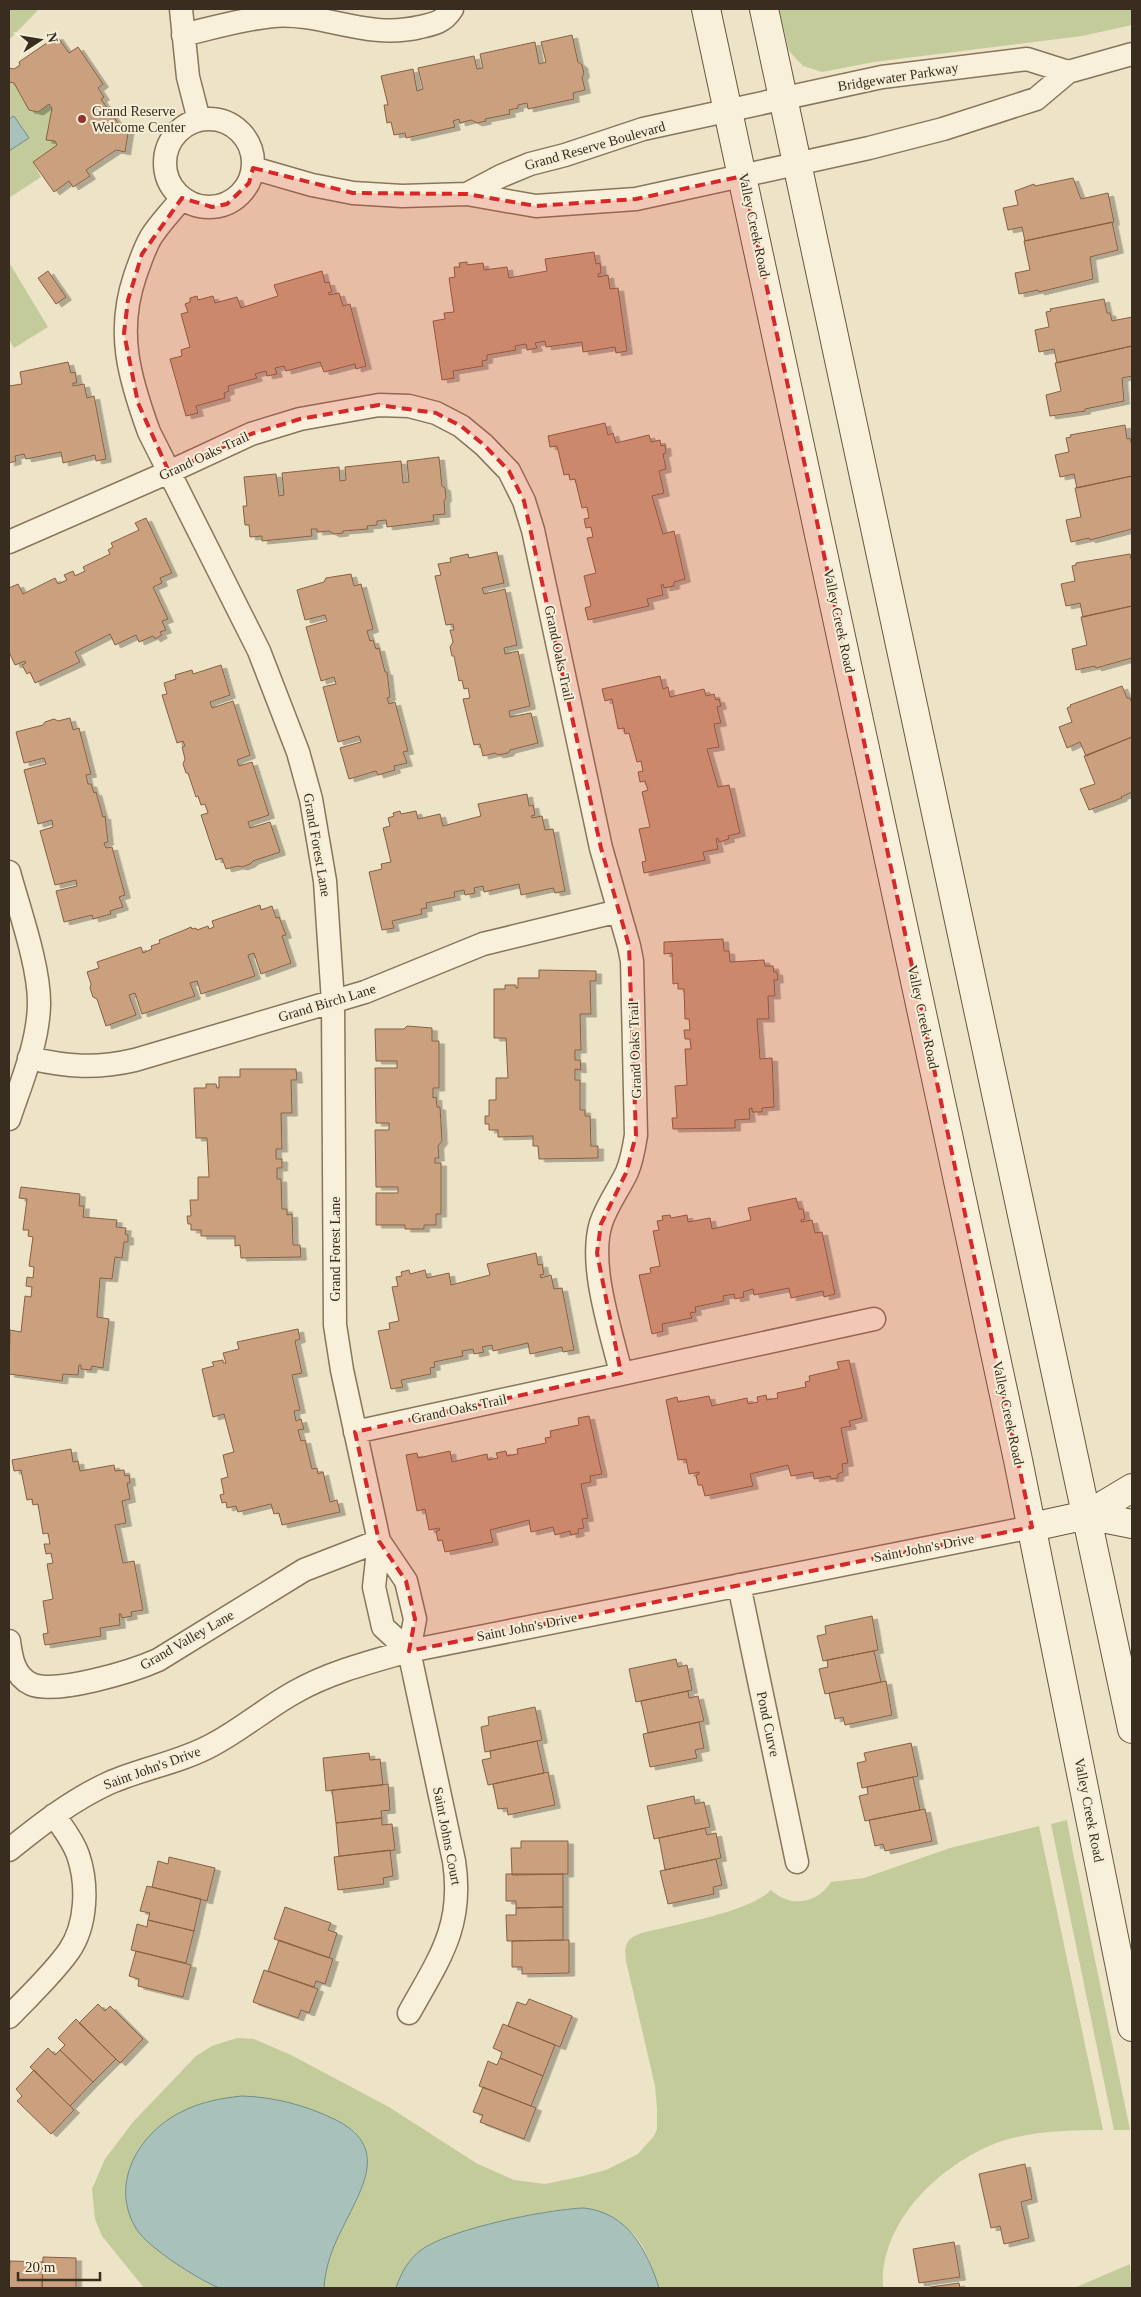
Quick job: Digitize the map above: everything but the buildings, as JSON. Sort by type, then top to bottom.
[{"type":"main road","name":"Valley Creek Road","points":[[706,9],[1032,1527],[1132,2027]]},
{"type":"main road","points":[[764,9],[1088,1515],[1132,1729]]},
{"type":"main road","name":"Saint John's Drive","points":[[1032,1527],[1088,1515],[1132,1488]]},
{"type":"main road","name":"Saint John's Drive","points":[[1088,1515],[1132,1524]]},
{"type":"street","points":[[181,9],[188,77],[199,120]]},
{"type":"street","points":[[183,34],[273,16],[298,17],[365,30],[391,32],[437,24],[448,16],[452,9]]},
{"type":"street","points":[[743,176],[901,140],[1036,100],[1068,72],[1132,54]]},
{"type":"street","name":"Bridgewater Parkway","points":[[729,111],[892,75],[1027,59],[1068,72]]},
{"type":"street","name":"Grand Reserve Boulevard","points":[[467,194],[501,176],[530,164],[565,155],[643,129],[729,111]]},
{"type":"street","points":[[218,119],[230,123],[249,142],[254,168],[249,183],[240,195],[227,204],[212,207],[197,205],[182,198],[172,187],[166,173],[165,157],[170,143],[179,130],[199,120],[218,119]]},
{"type":"street","name":"Grand Reserve Boulevard","points":[[254,168],[312,185],[354,193],[402,196],[467,194],[536,206],[636,199],[743,176]]},
{"type":"street","name":"Grand Forest Lane","points":[[182,198],[161,223],[142,254],[128,300],[124,334],[129,367],[138,403],[149,432],[260,651],[298,752],[311,799],[325,881],[333,1002],[335,1325],[355,1432],[379,1541],[374,1587],[383,1627],[409,1650]]},
{"type":"street","name":"Grand Oaks Trail","points":[[9,542],[251,434],[300,418],[379,405],[409,406],[436,413],[461,426],[484,445],[509,471],[524,501],[601,848],[632,961],[636,1135],[633,1154],[626,1173],[601,1224],[597,1253],[602,1288],[621,1373]]},
{"type":"street","points":[[9,872],[34,967],[39,1016],[30,1058],[9,1119]]},
{"type":"street","name":"Grand Birch Lane","points":[[30,1058],[84,1068],[116,1065],[333,1002],[398,980],[483,944],[619,911]]},
{"type":"street","name":"Grand Oaks Trail","points":[[355,1432],[874,1319]]},
{"type":"street","name":"Saint John's Drive","points":[[9,1850],[54,1815],[110,1783],[164,1766],[213,1745],[296,1691],[354,1666],[409,1650],[1032,1527]]},
{"type":"street","name":"Grand Forest Lane","points":[[379,1541],[406,1581],[415,1619],[409,1650]]},
{"type":"street","name":"Grand Valley Lane","points":[[9,1641],[17,1672],[31,1684],[54,1688],[133,1671],[158,1660],[304,1570],[379,1541]]},
{"type":"street","name":"Pond Curve","points":[[738,1585],[797,1862]]},
{"type":"street","name":"Saint Johns Court","points":[[409,1650],[454,1862],[457,1893],[455,1916],[447,1943],[409,2013]]},
{"type":"street","points":[[9,2017],[69,1951],[78,1932],[81,1919],[84,1896],[82,1866],[75,1848],[54,1815]]},
{"type":"highlighted area","points":[[253,168],[353,193],[467,194],[536,206],[636,199],[743,176],[1032,1527],[409,1651],[415,1619],[406,1581],[379,1541],[355,1432],[621,1373],[597,1253],[601,1224],[626,1173],[636,1135],[629,946],[601,848],[524,501],[509,471],[484,445],[461,426],[436,413],[379,405],[300,419],[251,434],[169,472],[138,403],[124,333],[128,300],[142,254],[182,198],[212,207],[227,204],[249,183]]},
{"type":"green space","points":[[9,9],[39,9],[9,40]]},
{"type":"green space","points":[[779,9],[1132,9],[1132,25],[1082,36],[874,62],[822,72],[803,66],[789,51]]},
{"type":"green space","points":[[9,82],[14,83],[29,110],[38,112],[49,104],[52,108],[46,140],[55,141],[57,145],[33,162],[41,177],[9,198]]},
{"type":"green space","points":[[10,264],[48,327],[14,348],[9,339]]},
{"type":"green space","points":[[1067,1820],[1130,2130],[1114,2130],[1051,1824]]},
{"type":"green space","points":[[1039,1826],[1103,2130],[1049,2132],[1009,2139],[975,2153],[954,2166],[917,2199],[902,2219],[891,2241],[884,2264],[883,2288],[659,2288],[648,2258],[636,2236],[614,2221],[582,2208],[548,2211],[498,2222],[432,2243],[421,2250],[413,2259],[403,2273],[396,2288],[144,2288],[102,2236],[95,2219],[92,2189],[105,2159],[133,2122],[196,2056],[212,2046],[238,2038],[254,2039],[291,2055],[389,2107],[476,2163],[514,2180],[545,2184],[606,2170],[638,2154],[654,2136],[657,2129],[655,2086],[626,1961],[626,1946],[630,1939],[644,1932],[702,1919],[750,1904],[771,1890],[778,1896],[786,1899],[803,1901],[818,1895],[831,1882],[864,1878],[950,1848]]},
{"type":"green space","points":[[1130,2264],[1132,2288],[1074,2288]]},
{"type":"water","points":[[14,116],[29,138],[9,151],[9,119]]},
{"type":"water","points":[[242,2096],[278,2100],[312,2110],[334,2119],[351,2130],[362,2142],[367,2154],[364,2182],[333,2249],[326,2272],[324,2288],[226,2289],[217,2287],[197,2277],[162,2254],[137,2230],[129,2213],[126,2195],[127,2178],[141,2146],[153,2132],[167,2120],[197,2105]]},
{"type":"water","points":[[584,2208],[599,2211],[613,2217],[624,2225],[642,2247],[659,2288],[396,2288],[412,2258],[435,2242],[475,2228],[524,2216]]},
{"type":"place","name":"Grand Reserve Welcome Center","points":[[82,119]]}]
